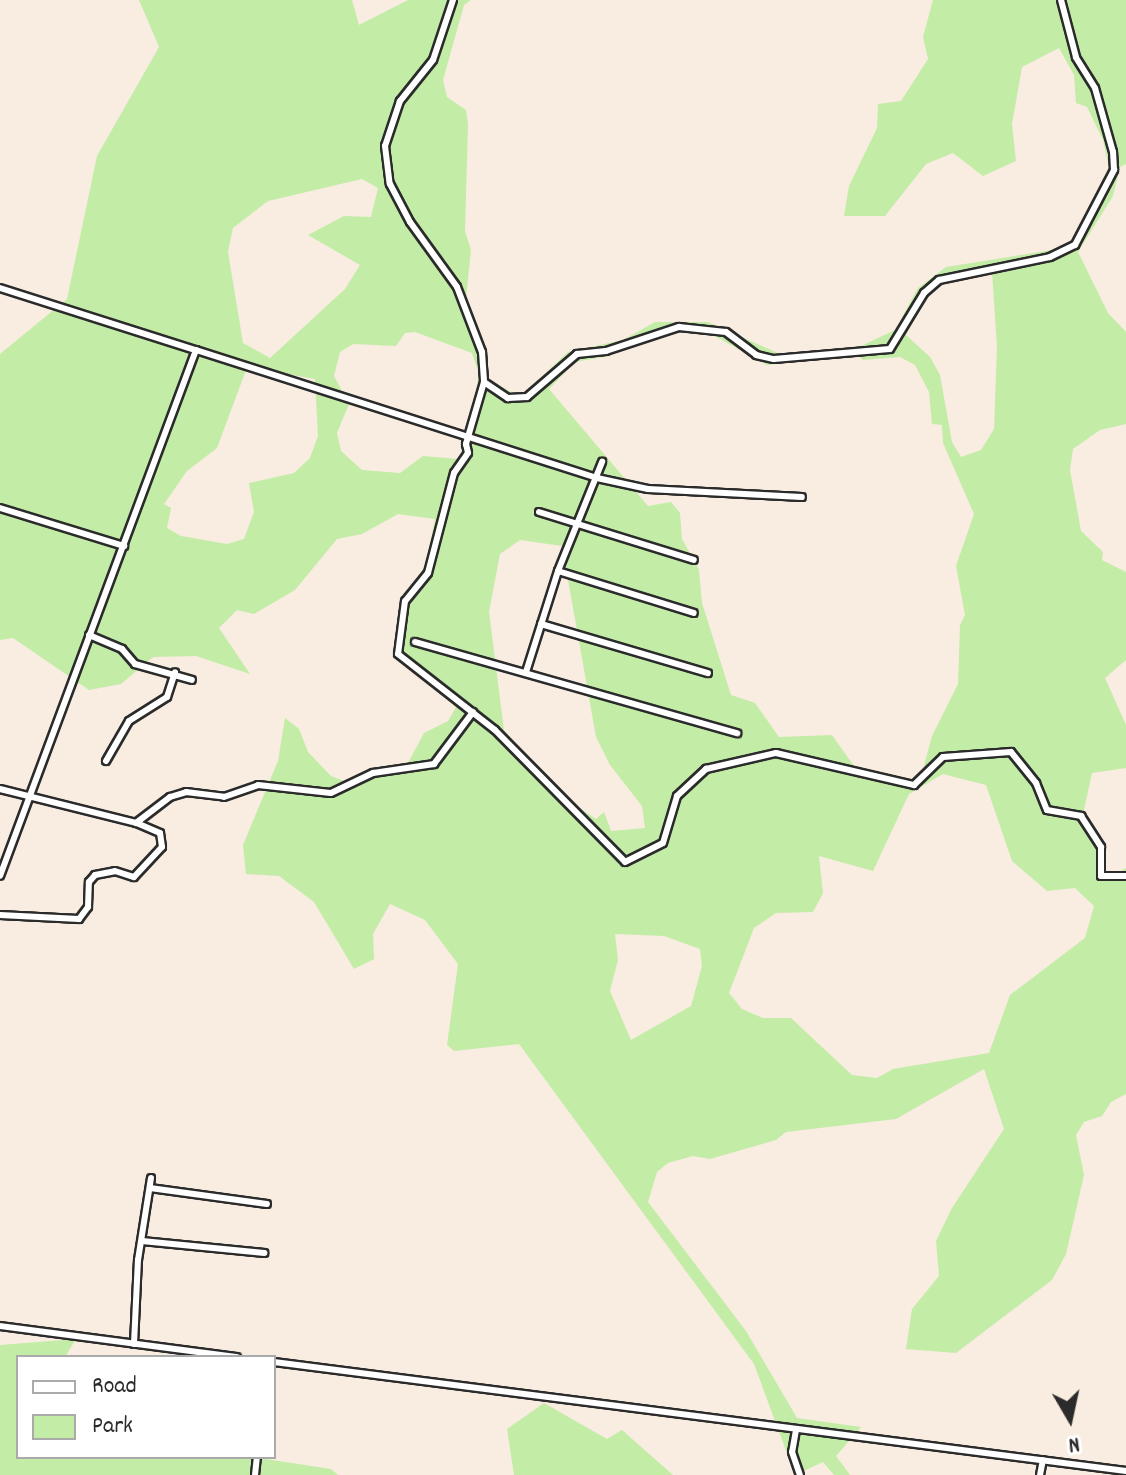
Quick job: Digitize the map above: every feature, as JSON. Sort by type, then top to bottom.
[{"type":"street","points":[[453,0],[433,60],[400,101],[385,146],[390,184],[410,222],[457,287],[482,352],[484,382],[468,437],[468,453],[454,473],[428,573],[405,601],[398,654],[473,712],[625,862],[663,843],[677,796],[706,769],[776,753],[914,785],[943,757],[1011,752],[1036,783],[1047,810],[1081,816],[1101,847],[1101,876],[1126,876]]},
{"type":"street","points":[[484,382],[508,398],[527,397],[577,354],[606,351],[679,327],[726,332],[756,355],[774,359],[890,349],[924,293],[939,280],[1050,257],[1075,245],[1114,170],[1113,152],[1095,88],[1076,57],[1061,0]]},
{"type":"street","points":[[0,288],[597,478],[648,489],[802,497]]},
{"type":"street","points":[[0,876],[196,350]]},
{"type":"street","points":[[526,672],[558,571],[602,462]]},
{"type":"street","points":[[0,508],[124,546]]},
{"type":"street","points":[[539,512],[694,560]]},
{"type":"street","points":[[558,571],[694,613]]},
{"type":"street","points":[[541,624],[708,673]]},
{"type":"street","points":[[89,635],[122,649],[135,664],[175,672],[192,680]]},
{"type":"street","points":[[415,642],[737,733]]},
{"type":"street","points":[[106,761],[129,721],[167,697],[175,672]]},
{"type":"street","points":[[136,823],[170,797],[186,792],[224,797],[258,785],[331,793],[373,773],[434,764],[473,712]]},
{"type":"street","points":[[0,789],[27,799],[136,823],[160,833],[162,847],[134,877],[115,871],[95,875],[89,882],[88,907],[79,919],[0,915]]},
{"type":"street","points":[[134,1344],[142,1241],[151,1178]]},
{"type":"street","points":[[150,1188],[267,1204]]},
{"type":"street","points":[[142,1241],[264,1253]]},
{"type":"street","points":[[0,1326],[221,1355]]},
{"type":"street","points":[[276,1362],[1126,1471]]},
{"type":"street","points":[[796,1430],[792,1452],[800,1475]]},
{"type":"street","points":[[1040,1475],[1043,1460]]},
{"type":"green space","points":[[139,0],[352,0],[359,25],[408,0],[471,0],[464,5],[443,80],[447,97],[466,110],[468,124],[465,231],[471,250],[465,308],[488,355],[487,378],[511,392],[524,393],[568,352],[623,340],[655,322],[708,322],[782,355],[861,346],[895,330],[918,288],[946,267],[1064,248],[1075,239],[1110,172],[1103,140],[1087,107],[1076,103],[1074,75],[1059,48],[1022,67],[1012,124],[1016,161],[983,176],[953,153],[926,164],[885,216],[844,216],[849,186],[877,128],[878,104],[901,101],[928,59],[923,37],[933,0],[1126,0],[1126,164],[1120,167],[1113,196],[1078,252],[1108,313],[1126,332],[1126,424],[1100,430],[1073,449],[1070,470],[1081,531],[1103,552],[1102,560],[1126,572],[1126,660],[1105,678],[1126,725],[1126,768],[1092,773],[1084,810],[1106,852],[1106,873],[1115,875],[1126,868],[1126,1094],[1111,1102],[1102,1116],[1084,1122],[1076,1135],[1084,1175],[1066,1254],[1052,1280],[956,1353],[906,1349],[912,1309],[939,1276],[936,1241],[952,1208],[1004,1129],[984,1069],[896,1119],[786,1132],[776,1140],[710,1159],[693,1156],[668,1163],[657,1172],[648,1202],[746,1331],[797,1418],[861,1427],[836,1456],[850,1475],[834,1475],[823,1462],[795,1475],[754,1364],[519,1044],[454,1051],[447,1045],[458,964],[425,920],[390,904],[373,934],[374,959],[354,969],[314,902],[279,876],[246,874],[243,845],[278,761],[285,718],[299,729],[308,752],[331,776],[344,781],[371,769],[408,763],[424,733],[448,721],[456,707],[393,652],[400,606],[426,564],[435,519],[398,514],[362,534],[337,539],[295,590],[254,614],[237,610],[219,628],[250,674],[196,656],[153,657],[121,684],[89,690],[13,638],[0,640],[0,354],[67,299],[97,156],[159,47]],"holes":[[[362,179],[378,188],[371,217],[344,216],[308,235],[360,265],[345,289],[270,358],[243,343],[228,252],[233,228],[268,201]],[[992,272],[997,347],[994,429],[981,450],[961,457],[952,442],[940,375],[930,357],[906,335],[930,291],[949,278]],[[415,332],[472,353],[479,374],[464,454],[459,459],[423,456],[400,473],[362,470],[341,451],[337,433],[349,404],[334,376],[340,352],[353,344],[396,346],[405,333]],[[661,332],[711,334],[767,365],[858,355],[863,360],[900,357],[915,365],[929,392],[932,424],[942,425],[943,443],[974,514],[956,566],[965,615],[960,625],[958,684],[932,736],[922,773],[913,779],[856,769],[832,735],[779,737],[755,703],[731,695],[702,603],[699,570],[682,539],[680,513],[671,502],[648,506],[549,389],[575,362],[609,356]],[[253,368],[315,379],[318,436],[310,458],[294,473],[249,483],[254,512],[244,539],[227,544],[181,536],[167,528],[171,508],[164,504],[187,471],[217,448],[246,370]],[[520,540],[562,546],[596,737],[610,765],[642,806],[645,828],[611,831],[604,812],[596,819],[556,792],[504,730],[489,612],[500,554]],[[943,774],[986,785],[1012,861],[1047,891],[1075,888],[1094,906],[1085,938],[1010,995],[989,1053],[893,1069],[877,1078],[852,1075],[791,1018],[763,1018],[742,1009],[729,993],[754,928],[776,913],[813,912],[823,893],[819,856],[873,871],[909,794]],[[615,934],[664,936],[700,949],[702,966],[691,1006],[631,1040],[610,991],[618,960]]]},
{"type":"green space","points":[[76,1339],[66,1355],[16,1355],[16,1459],[265,1459],[331,1469],[338,1475],[0,1475],[0,1345]]},
{"type":"green space","points":[[544,1403],[607,1439],[622,1430],[673,1475],[514,1475],[507,1429]]}]
